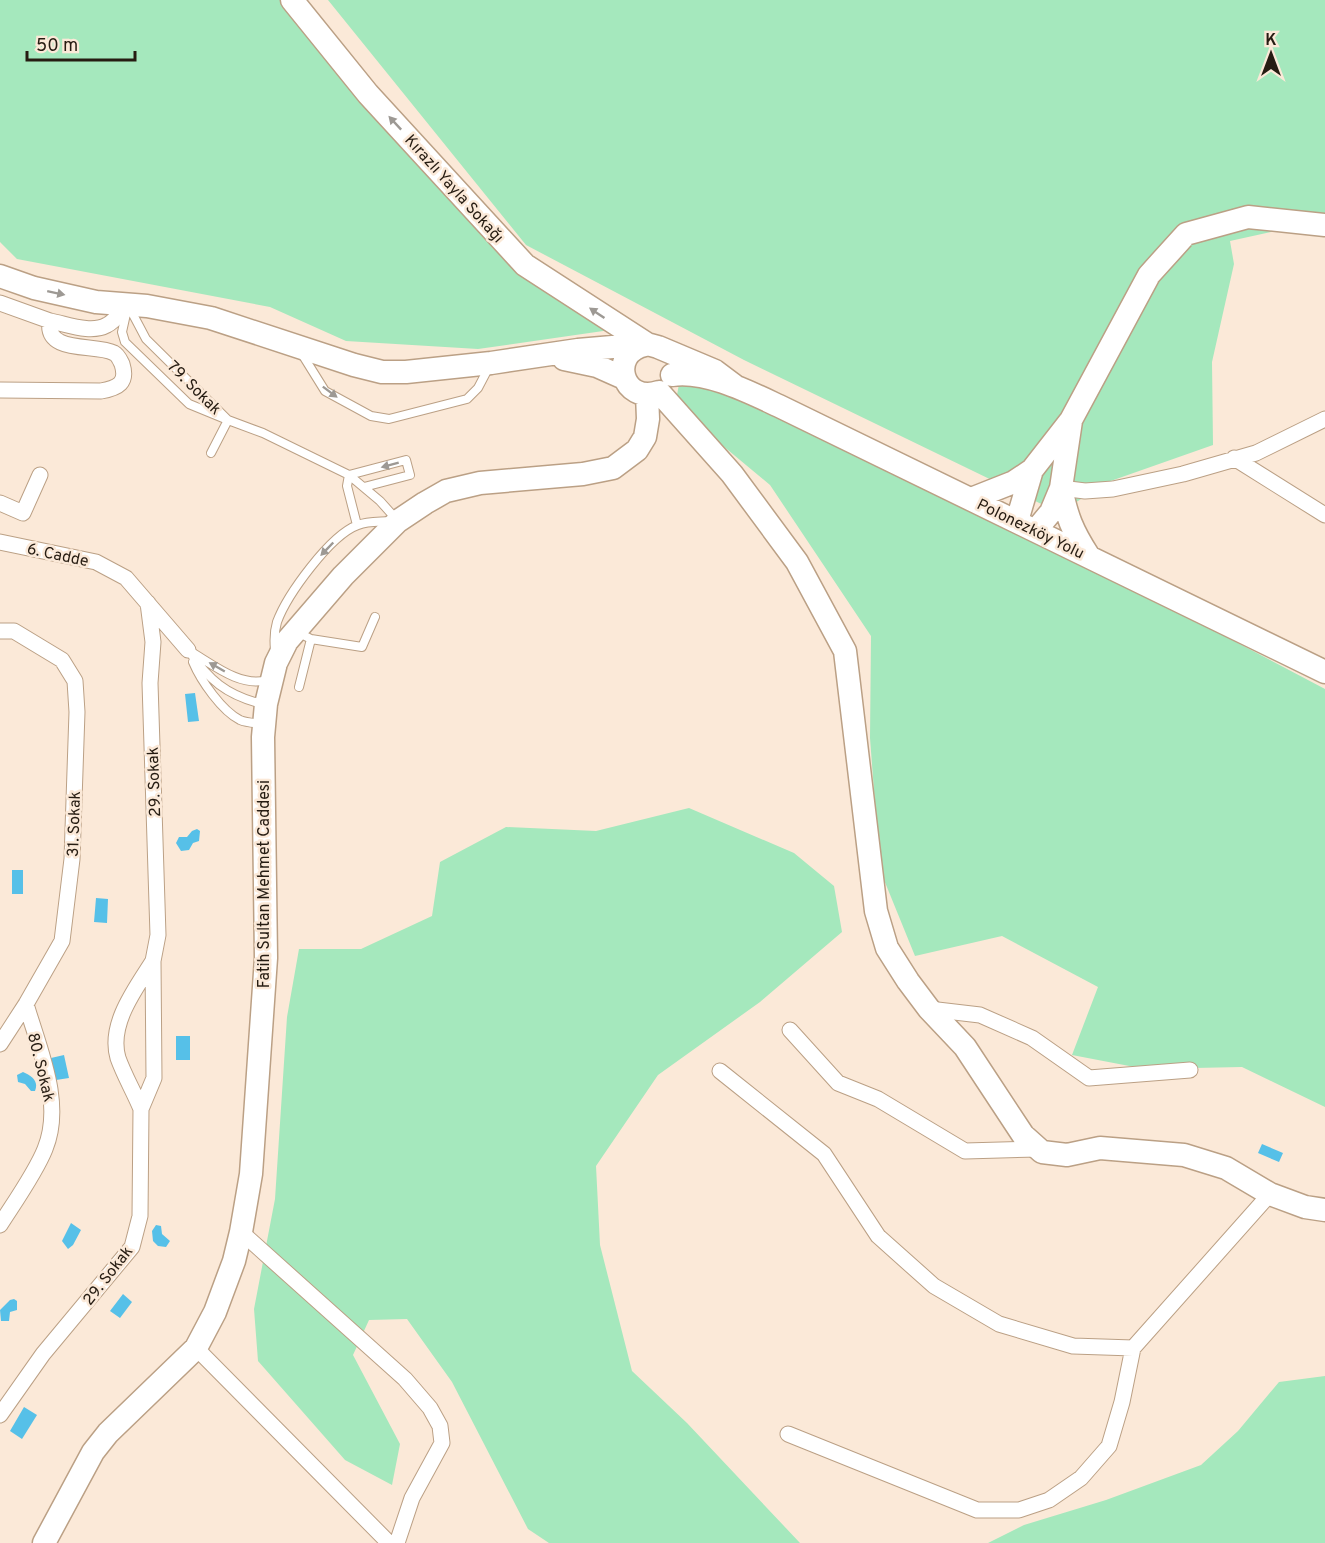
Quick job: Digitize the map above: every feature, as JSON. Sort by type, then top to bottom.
[{"type":"main road","name":"Kırazlı Yayla Sokağı","points":[[292,0],[368,94],[525,265],[655,347],[715,371],[735,386]]},
{"type":"main road","points":[[971,499],[1014,482],[1032,470],[1071,420],[1149,275],[1186,234],[1248,216],[1325,225]]},
{"type":"main road","points":[[0,276],[34,288],[96,302],[128,306],[151,297],[193,302],[249,318],[278,332],[297,345],[354,365],[382,372],[406,372],[491,363],[578,350],[655,347],[672,362],[660,387]]},
{"type":"main road","points":[[655,347],[634,349],[629,353],[623,365],[624,378],[631,388],[660,387],[689,374],[735,386]]},
{"type":"main road","points":[[548,356],[581,361],[624,378]]},
{"type":"main road","name":"Polonezköy Yolu","points":[[735,386],[1088,555],[1325,672]]},
{"type":"main road","points":[[660,387],[732,474],[797,562],[845,651],[876,911],[888,948],[908,981],[929,1009],[965,1047],[1023,1135],[1042,1152],[1066,1155],[1100,1148],[1184,1155],[1226,1168],[1270,1194],[1305,1208],[1325,1210]]},
{"type":"main road","name":"Fatih Sultan Mehmet Caddesi","points":[[44,1543],[93,1452],[108,1433],[196,1348],[215,1312],[234,1261],[251,1174],[266,958],[265,714],[274,671],[287,641],[303,635],[343,576],[398,521],[447,491],[480,483],[583,474],[613,468],[638,450],[645,437],[648,419],[660,387]]},
{"type":"main road","points":[[1071,420],[1062,488],[1072,531],[1088,555]]},
{"type":"main road","points":[[1027,526],[1032,470]]},
{"type":"main road","points":[[1027,526],[1051,512],[1062,488]]},
{"type":"street","points":[[0,303],[50,321],[89,329],[108,325],[128,306]]},
{"type":"street","points":[[0,390],[101,391],[114,389],[121,384],[124,370],[120,359],[114,353],[60,342],[51,334],[50,321]]},
{"type":"street","points":[[1062,488],[1085,491],[1113,489],[1183,474],[1256,453],[1325,419]]},
{"type":"street","points":[[1234,458],[1325,515]]},
{"type":"street","points":[[0,503],[23,513],[40,475]]},
{"type":"street","name":"6. Cadde","points":[[0,542],[96,562],[126,578],[188,650]]},
{"type":"street","name":"29. Sokak","points":[[0,1415],[43,1354],[132,1247],[140,1216],[141,1109],[154,1078],[153,961],[158,935],[150,683],[153,642],[148,603]]},
{"type":"street","name":"31. Sokak","points":[[0,631],[14,631],[62,660],[75,681],[77,712],[72,860],[62,941],[0,1044]]},
{"type":"street","name":"29. Sokak","points":[[141,1109],[117,1056],[117,1029],[130,997],[153,961]]},
{"type":"street","name":"80. Sokak","points":[[0,1225],[45,1150],[51,1130],[53,1101],[26,1004]]},
{"type":"street","points":[[929,1009],[980,1015],[1032,1038],[1089,1078],[1190,1070]]},
{"type":"street","points":[[790,1030],[838,1083],[878,1099],[965,1151],[1038,1149]]},
{"type":"street","points":[[720,1071],[824,1154],[878,1236],[934,1286],[1010,1327],[1073,1346],[1133,1348]]},
{"type":"street","points":[[788,1434],[977,1510],[1019,1510],[1049,1500],[1081,1478],[1109,1446],[1122,1402],[1133,1348],[1270,1194]]},
{"type":"street","points":[[241,1232],[405,1379],[430,1408],[440,1426],[442,1443],[412,1498],[397,1543]]},
{"type":"street","points":[[196,1348],[389,1543]]},
{"type":"lane","name":"79. Sokak","points":[[128,306],[146,339],[228,420]]},
{"type":"lane","name":"79. Sokak","points":[[128,306],[122,332],[125,342],[189,404],[228,420]]},
{"type":"lane","points":[[297,345],[326,391],[371,416],[389,419],[467,399],[478,388],[491,363]]},
{"type":"lane","points":[[181,397],[193,385]]},
{"type":"lane","points":[[211,453],[228,420],[273,438],[349,475],[398,521]]},
{"type":"lane","points":[[349,475],[406,460],[410,475],[364,487]]},
{"type":"lane","points":[[349,475],[347,486],[357,525]]},
{"type":"lane","points":[[188,650],[224,671],[246,681],[257,683],[274,671],[274,636],[277,622],[294,592],[328,547],[357,525],[369,522],[398,521]]},
{"type":"lane","points":[[298,687],[303,635],[362,647],[375,617]]},
{"type":"lane","points":[[188,650],[199,676],[230,713],[243,722],[265,714]]},
{"type":"lane","points":[[188,650],[204,673],[215,683],[248,700],[265,714]]},
{"type":"green space","points":[[0,0],[301,0],[511,255],[617,329],[478,349],[346,341],[270,307],[17,259],[0,242]]},
{"type":"green space","points":[[328,0],[1325,0],[1325,231],[1275,231],[1230,241],[1234,264],[1212,362],[1213,445],[1105,483],[1060,513],[744,360],[526,245]]},
{"type":"green space","points":[[681,373],[965,499],[1325,689],[1325,1107],[1242,1067],[1145,1069],[1072,1055],[1098,987],[1002,936],[915,956],[880,870],[870,738],[871,636],[770,485],[675,406]]},
{"type":"green space","points":[[689,808],[794,853],[834,886],[842,932],[760,1002],[658,1075],[596,1166],[600,1245],[632,1371],[687,1423],[800,1543],[549,1543],[528,1529],[452,1382],[407,1319],[369,1320],[353,1355],[400,1444],[392,1485],[345,1460],[258,1361],[254,1309],[275,1199],[287,1017],[299,949],[361,949],[432,916],[440,862],[506,827],[596,831]]},
{"type":"green space","points":[[1325,1376],[1325,1543],[988,1543],[1024,1525],[1106,1500],[1201,1465],[1238,1431],[1279,1382]]},
{"type":"water","points":[[195,693],[199,721],[188,722],[185,694]]},
{"type":"water","points":[[197,829],[200,831],[199,841],[193,843],[189,850],[181,851],[176,843],[179,837],[187,837]]},
{"type":"water","points":[[12,870],[23,870],[23,894],[12,894]]},
{"type":"water","points":[[96,898],[108,899],[107,923],[94,922]]},
{"type":"water","points":[[176,1036],[190,1036],[190,1060],[176,1060]]},
{"type":"water","points":[[64,1055],[69,1078],[56,1080],[51,1058]]},
{"type":"water","points":[[23,1072],[34,1079],[35,1091],[31,1091],[25,1084],[18,1082],[17,1075]]},
{"type":"water","points":[[1262,1144],[1283,1153],[1279,1162],[1258,1153]]},
{"type":"water","points":[[71,1223],[81,1230],[73,1245],[68,1249],[62,1241]]},
{"type":"water","points":[[156,1225],[161,1226],[162,1234],[170,1241],[166,1247],[158,1246],[153,1241],[152,1231]]},
{"type":"water","points":[[123,1294],[132,1302],[120,1318],[110,1311]]},
{"type":"water","points":[[14,1299],[17,1301],[17,1310],[10,1312],[9,1321],[1,1321],[0,1310]]},
{"type":"water","points":[[24,1407],[37,1415],[22,1439],[10,1431]]}]
